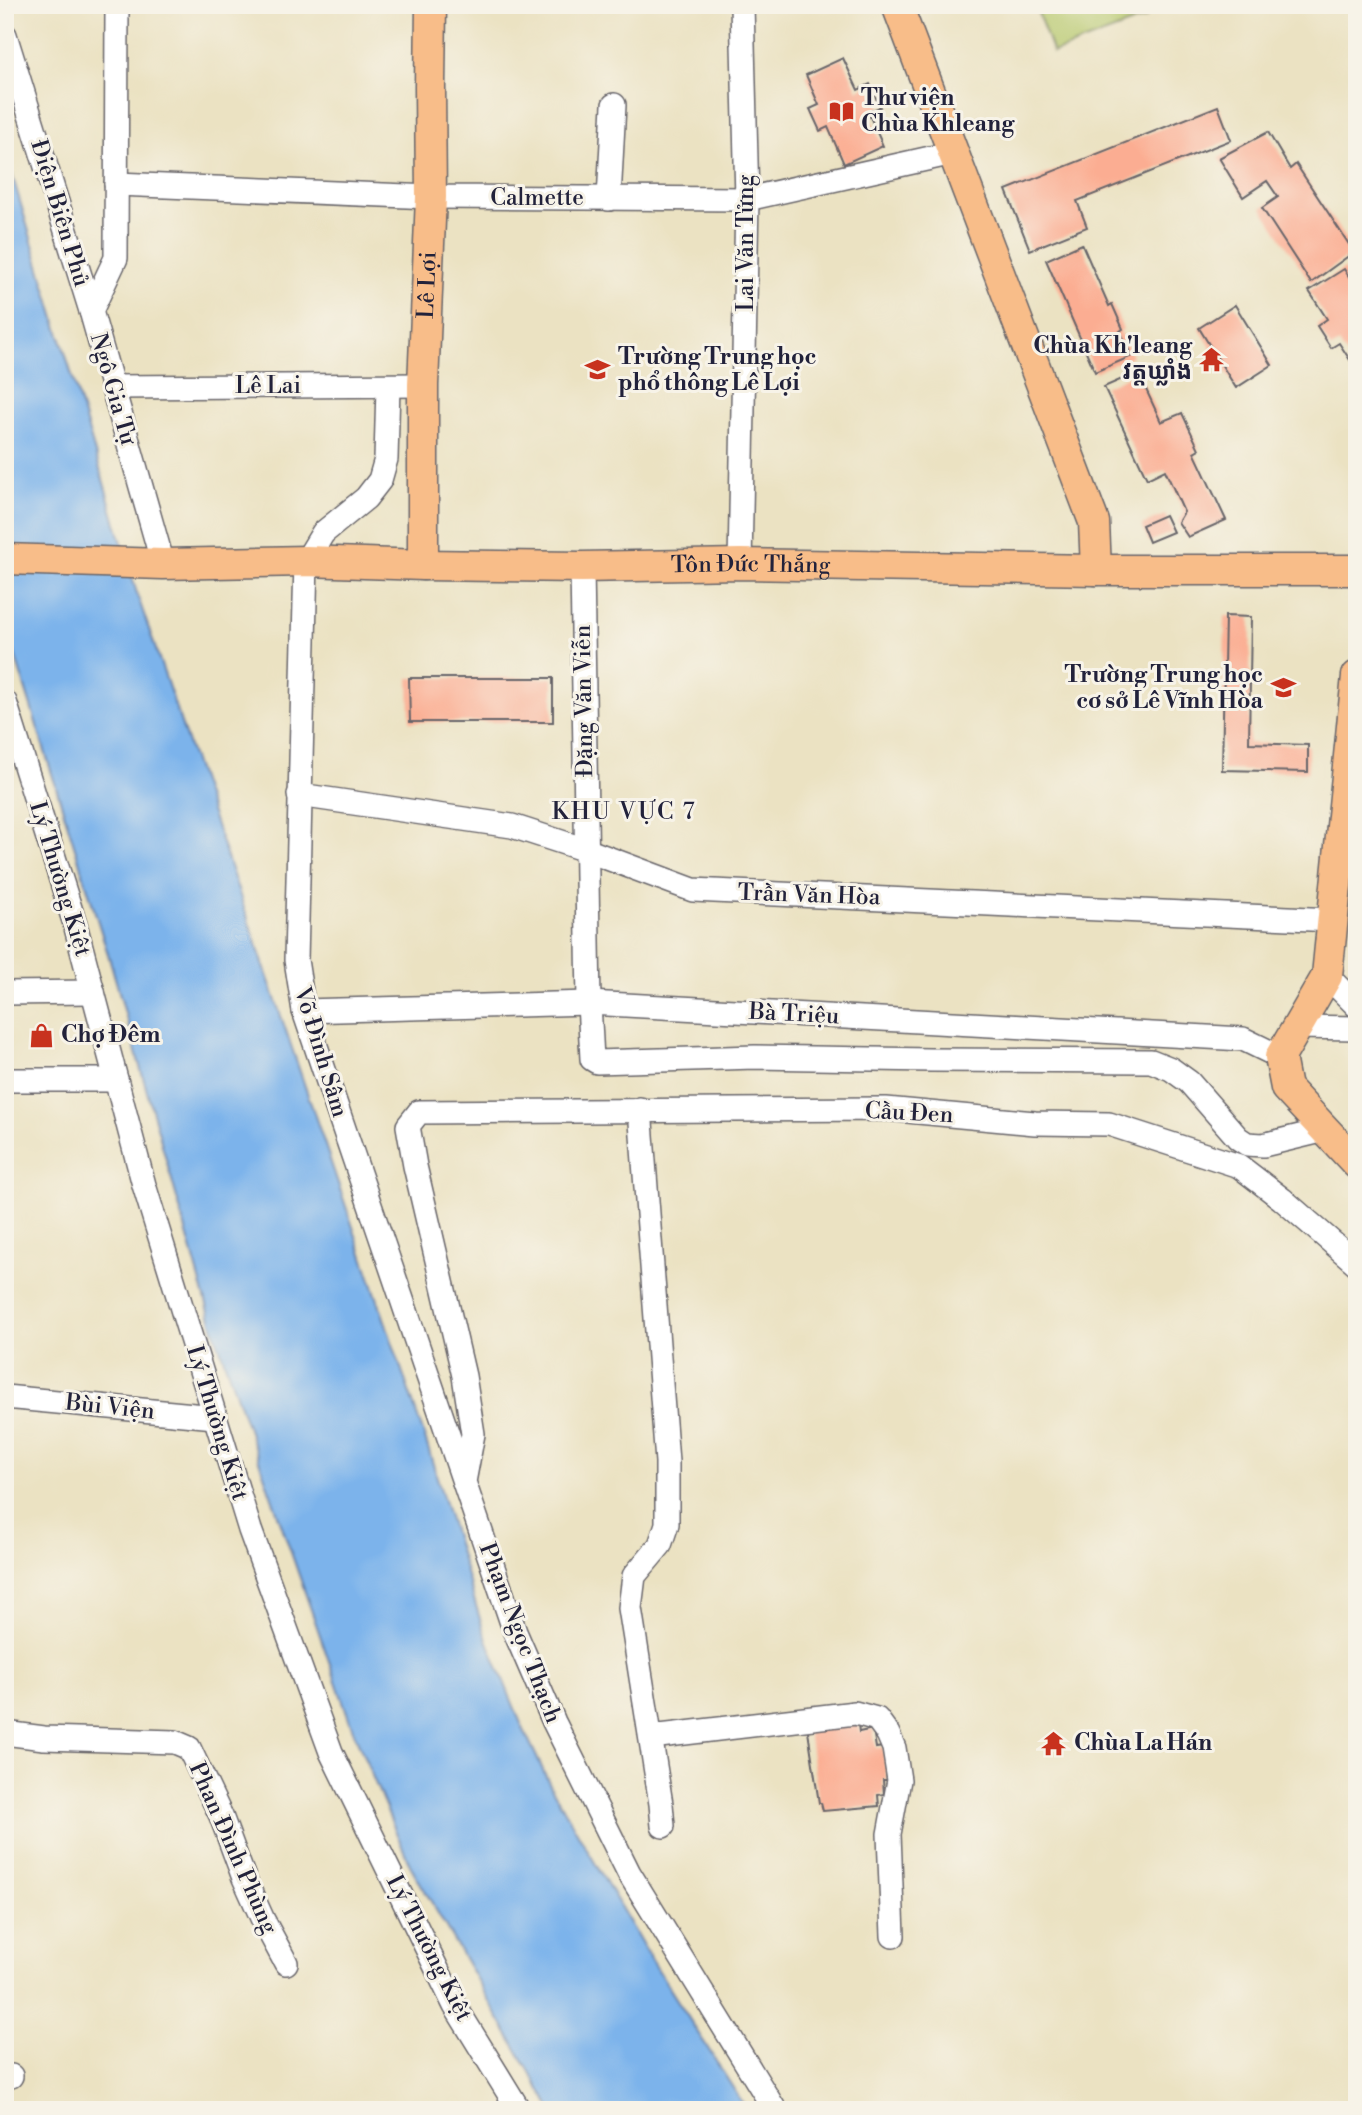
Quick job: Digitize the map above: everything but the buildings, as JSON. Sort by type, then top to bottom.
[{"type":"main road","name":"Lê Lợi","points":[[423,565],[422,385],[431,197],[431,5]]},
{"type":"main road","points":[[897,5],[1094,522],[1096,570]]},
{"type":"main road","name":"Tôn Đức Thắng","points":[[5,559],[153,564],[306,561],[582,567],[740,564],[1096,570],[1357,570]]},
{"type":"main road","points":[[1357,676],[1327,976],[1280,1056],[1286,1088],[1357,1164]]},
{"type":"street","name":"Ngô Gia Tự","points":[[117,5],[116,258],[91,312],[113,387],[153,564]]},
{"type":"street","name":"Lai Văn Tửng","points":[[740,564],[747,200],[742,5]]},
{"type":"street","name":"Điện Biên Phủ","points":[[5,35],[91,312]]},
{"type":"street","points":[[608,199],[614,105]]},
{"type":"street","name":"Calmette","points":[[116,184],[431,197],[747,200],[953,153]]},
{"type":"street","name":"Lê Lai","points":[[113,387],[422,385]]},
{"type":"street","points":[[306,561],[323,533],[366,498],[380,480],[386,459],[388,386]]},
{"type":"street","name":"Võ Đình Sâm","points":[[306,561],[296,960],[304,1011],[464,1482]]},
{"type":"street","name":"Đặng Văn Viễn","points":[[582,567],[592,1059],[597,1062],[755,1057],[1151,1061],[1171,1069],[1189,1082],[1238,1138],[1247,1144],[1263,1145],[1325,1130]]},
{"type":"street","name":"Lý Thường Kiệt","points":[[5,702],[72,913],[144,1185],[250,1530],[331,1752],[455,2006],[519,2110]]},
{"type":"street","name":"Trần Văn Hòa","points":[[299,795],[512,826],[586,850],[692,890],[1332,920]]},
{"type":"street","points":[[1327,976],[1357,1006]]},
{"type":"street","points":[[5,993],[93,992]]},
{"type":"street","name":"Bà Triệu","points":[[304,1011],[589,1003],[1243,1038],[1280,1056]]},
{"type":"street","points":[[1296,1027],[1357,1028]]},
{"type":"street","points":[[5,1080],[116,1080]]},
{"type":"street","name":"Cầu Đen","points":[[419,1112],[886,1109],[1035,1122],[1109,1124],[1239,1166],[1357,1264]]},
{"type":"street","points":[[640,1110],[667,1462],[667,1524],[660,1545],[634,1576],[630,1608],[663,1826]]},
{"type":"street","name":"Phạm Ngọc Thạch","points":[[419,1112],[408,1126],[464,1376],[473,1434],[464,1482],[515,1632],[554,1722],[629,1873],[775,2110]]},
{"type":"street","name":"Bùi Viện","points":[[5,1397],[215,1417]]},
{"type":"street","points":[[651,1737],[855,1713],[877,1719],[894,1748],[899,1780],[889,1834],[893,1936]]},
{"type":"street","name":"Phan Đình Phùng","points":[[5,1733],[44,1738],[175,1742],[189,1748],[244,1878],[286,1963]]},
{"type":"green space","points":[[1035,5],[1141,5],[1146,18],[1053,53]]},
{"type":"water","points":[[5,151],[138,597],[426,1441],[484,1632],[522,1726],[552,1789],[648,1954],[747,2110],[552,2110],[410,1865],[354,1733],[216,1337],[112,967],[5,623]]},
{"type":"place","name":"Thư viện Chùa Khleang","points":[[841,111]]},
{"type":"place","name":"Chùa Kh'leang វត្តឃ្លាំង","points":[[1212,359]]},
{"type":"place","name":"Trường Trung học phổ thông Lê Lợi","points":[[598,370]]},
{"type":"place","name":"Trường Trung học cơ sở Lê Vĩnh Hòa","points":[[1283,688]]},
{"type":"place","name":"Chợ Đêm","points":[[41,1035]]},
{"type":"place","name":"Chùa La Hán","points":[[1054,1743]]},
{"type":"district","name":"KHU VỰC 7","points":[[624,812]]}]
